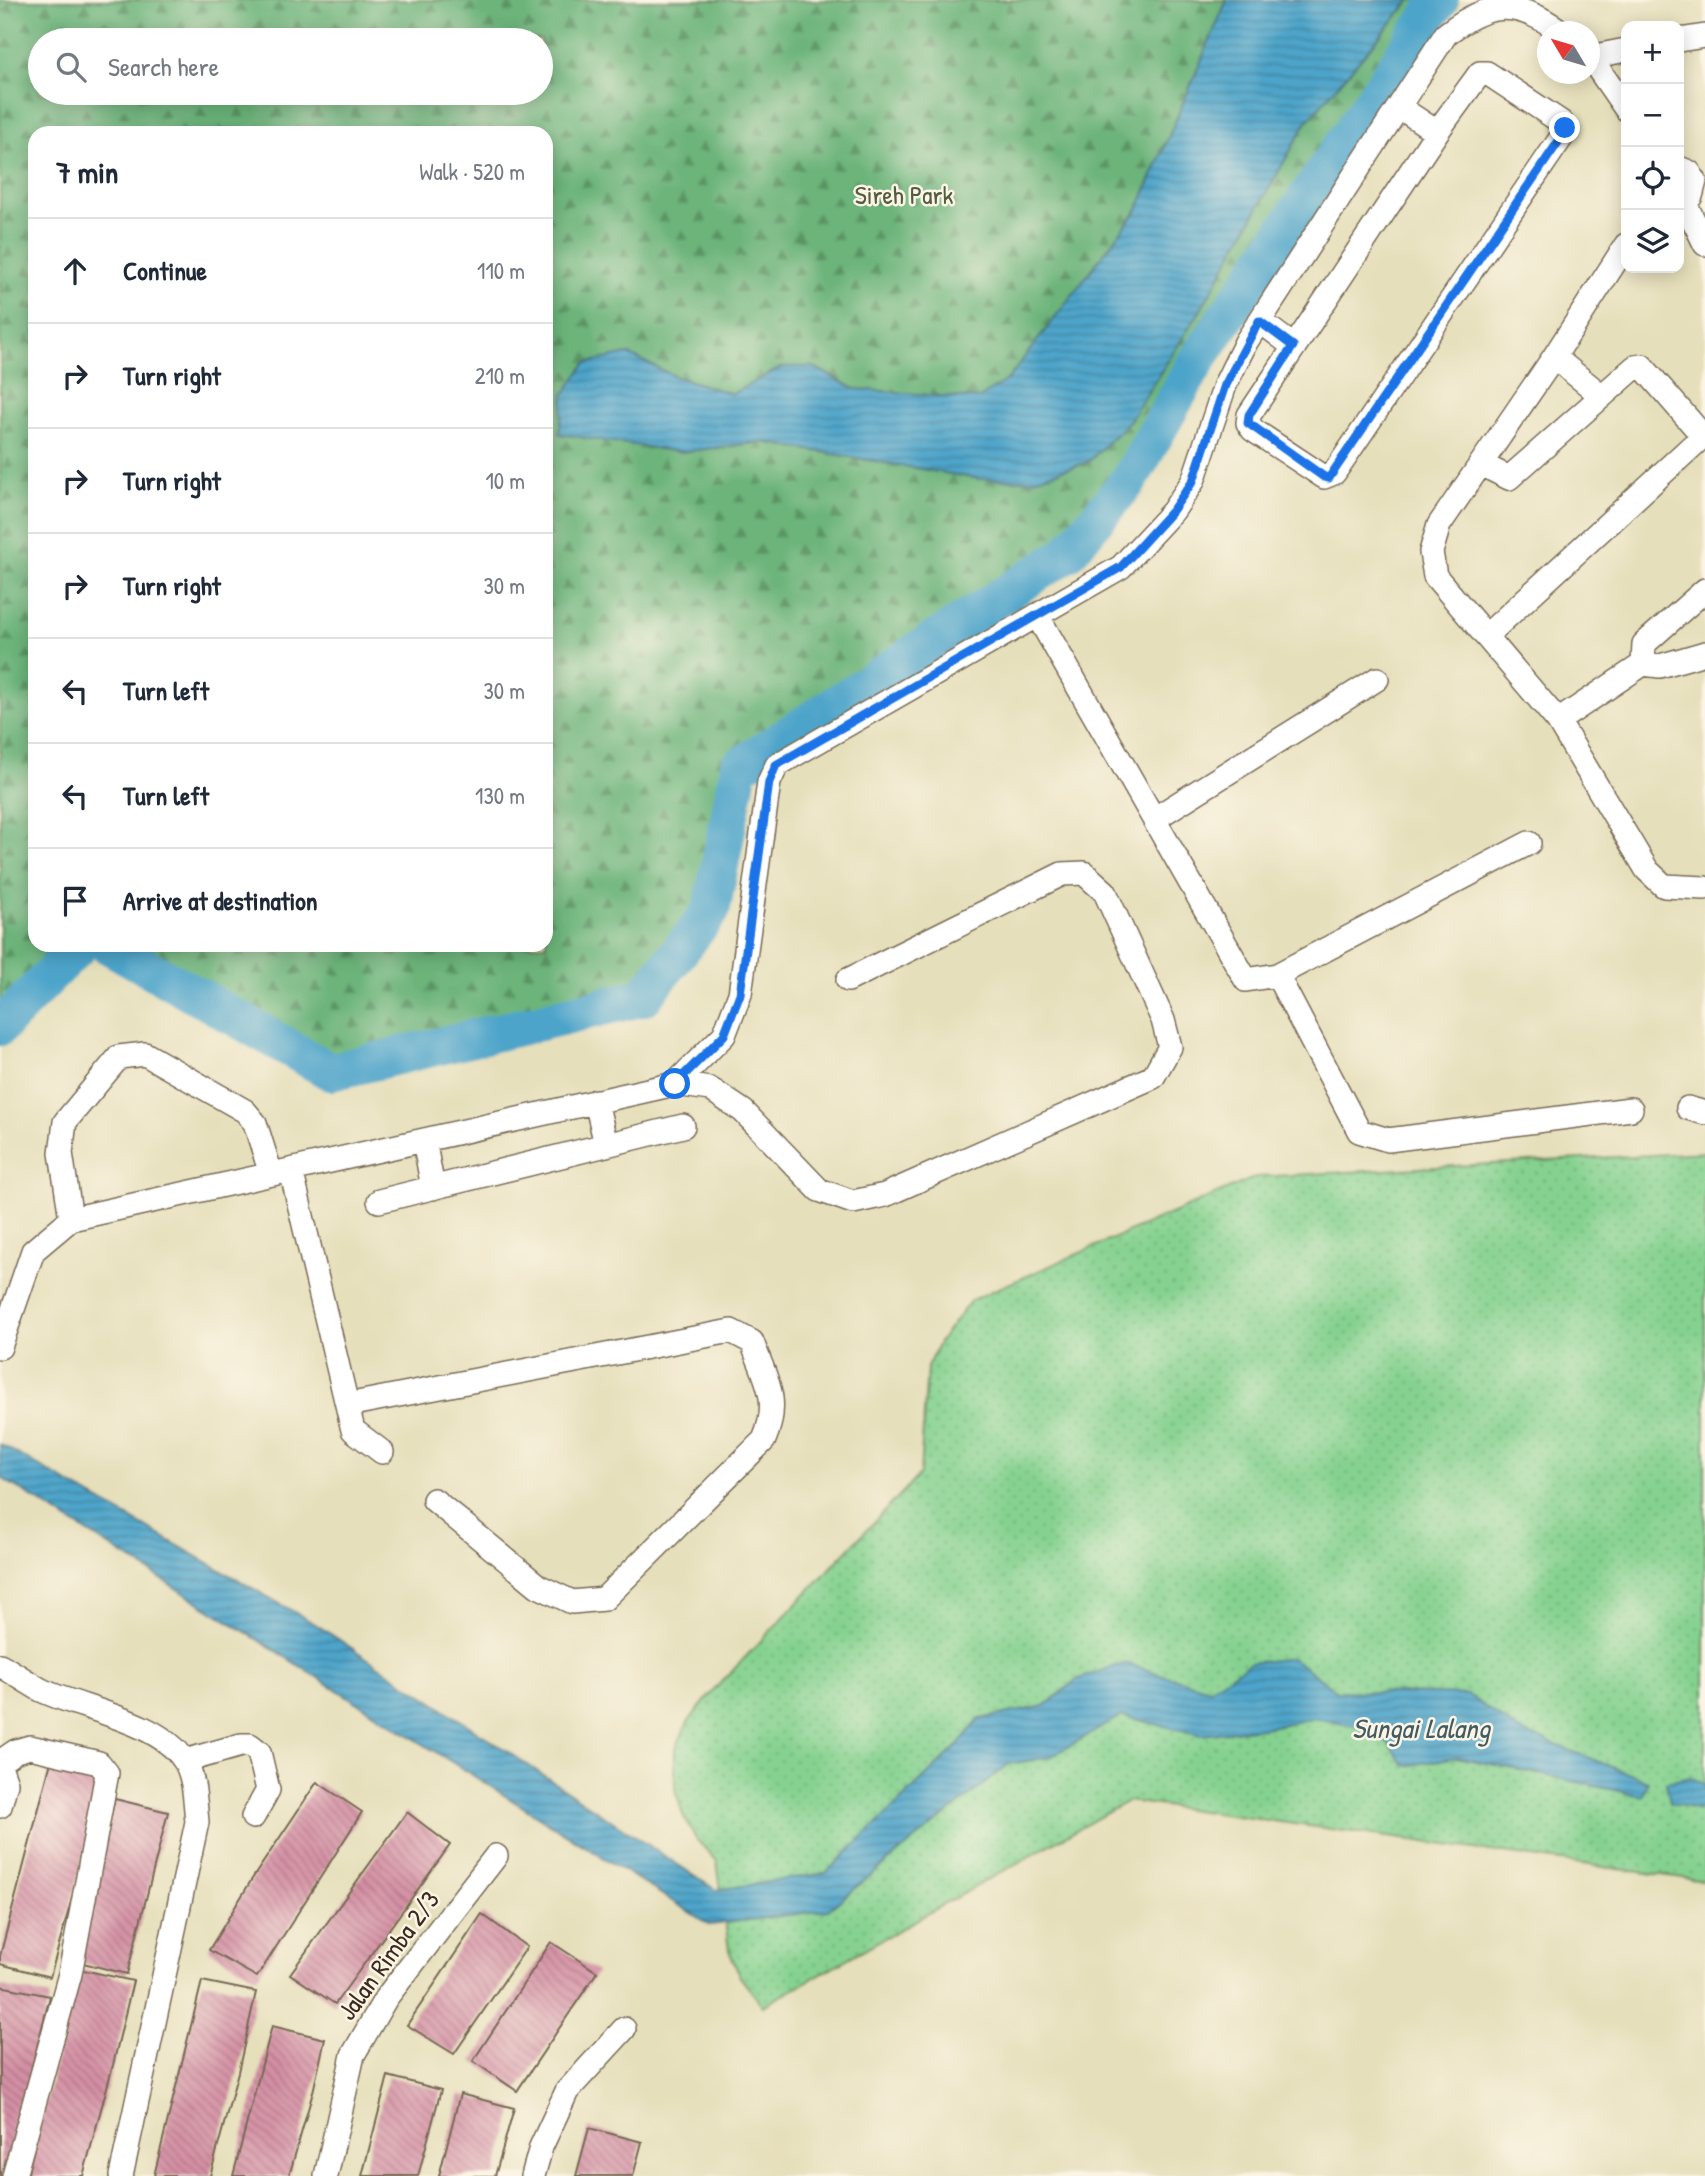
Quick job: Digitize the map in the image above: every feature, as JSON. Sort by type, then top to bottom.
[{"type":"street","points":[[675,1084],[724,1035],[740,994],[769,782],[776,765],[1121,567],[1172,511],[1193,481],[1225,385],[1259,321],[1446,34],[1472,13],[1500,1],[1548,7]]},
{"type":"street","points":[[1684,39],[1705,36]]},
{"type":"street","points":[[1621,51],[1590,57],[1621,102]]},
{"type":"street","points":[[1487,73],[1565,128],[1556,146],[1329,478],[1324,477],[1248,423],[1249,415],[1437,132],[1474,78],[1487,73]]},
{"type":"street","points":[[1399,107],[1437,132]]},
{"type":"street","points":[[1688,185],[1705,244]]},
{"type":"street","points":[[1621,252],[1554,357],[1438,525],[1431,552],[1435,576],[1558,721],[1647,870],[1664,886],[1705,888]]},
{"type":"street","points":[[1259,321],[1293,346]]},
{"type":"street","points":[[1554,357],[1602,396]]},
{"type":"street","points":[[1481,464],[1509,478],[1635,367],[1642,366],[1703,436],[1486,636]]},
{"type":"street","points":[[1643,664],[1644,644],[1705,590]]},
{"type":"street","points":[[1037,615],[1246,980],[1277,975],[1529,843]]},
{"type":"street","points":[[1558,721],[1643,664],[1660,666],[1705,653]]},
{"type":"street","points":[[1154,819],[1377,678]]},
{"type":"street","points":[[0,1347],[33,1251],[71,1219],[675,1084],[710,1089],[743,1111],[819,1190],[853,1202],[885,1195],[1153,1077],[1170,1047],[1163,1020],[1105,892],[1084,873],[1062,874],[848,980]]},
{"type":"street","points":[[1277,975],[1359,1131],[1388,1140],[1631,1109]]},
{"type":"street","points":[[71,1219],[61,1153],[65,1122],[120,1057],[145,1054],[245,1111],[255,1123],[281,1172],[353,1430],[382,1451]]},
{"type":"street","points":[[596,1101],[606,1145]]},
{"type":"street","points":[[379,1201],[683,1126]]},
{"type":"street","points":[[424,1140],[433,1188]]},
{"type":"street","points":[[347,1405],[731,1331],[752,1342],[774,1402],[771,1424],[764,1440],[604,1599],[572,1602],[538,1586],[434,1500]]},
{"type":"street","points":[[0,1665],[42,1690],[153,1734],[185,1760],[193,1786],[197,1822],[121,2176]]},
{"type":"street","points":[[185,1760],[241,1745],[250,1745],[259,1752],[268,1790],[253,1817]]},
{"type":"street","points":[[0,1806],[6,1783],[0,1764],[16,1751],[30,1747],[99,1763],[107,1773],[70,1974],[14,2176]]},
{"type":"street","name":"Jalan Rimba 2/3","points":[[326,2176],[353,2055],[386,1997],[496,1856]]},
{"type":"street","points":[[533,2176],[541,2147],[567,2091],[624,2029]]},
{"type":"green space","name":"Sireh Park","points":[[0,0],[1227,0],[1138,209],[1008,379],[978,399],[855,389],[814,367],[782,367],[732,394],[674,376],[627,354],[564,394],[560,434],[680,452],[763,442],[980,479],[1031,480],[1088,462],[1200,311],[1307,121],[1411,0],[1440,0],[1198,359],[1130,479],[1068,553],[739,767],[711,911],[644,997],[331,1072],[120,952],[553,952],[553,126],[28,126],[28,952],[73,952],[0,1027]]},
{"type":"green space","points":[[1705,1152],[1705,1881],[1128,1801],[763,2006],[740,1977],[729,1950],[717,1861],[696,1839],[683,1815],[675,1787],[675,1750],[688,1722],[715,1689],[920,1474],[927,1367],[940,1341],[971,1300],[1256,1177]]},
{"type":"water","points":[[1227,0],[1411,0],[1307,121],[1200,311],[1130,420],[1088,462],[1031,480],[980,479],[763,442],[680,452],[559,434],[564,394],[586,363],[628,354],[674,376],[732,394],[782,367],[814,367],[855,389],[978,399],[1008,379],[1138,209]]},
{"type":"water","name":"Sungai Lalang","points":[[0,1444],[317,1625],[716,1890],[826,1873],[954,1749],[980,1719],[1045,1706],[1076,1680],[1124,1663],[1209,1689],[1250,1663],[1292,1658],[1337,1691],[1468,1695],[1518,1730],[1648,1781],[1643,1796],[1457,1757],[1405,1766],[1379,1731],[1314,1718],[1269,1727],[1202,1735],[1122,1716],[1050,1757],[1009,1764],[828,1910],[710,1925],[0,1477]]},
{"type":"water","points":[[1691,1777],[1705,1785],[1705,1811],[1670,1803],[1666,1782]]},
{"type":"building","points":[[52,1758],[103,1768],[95,1816],[50,1977],[0,1964],[0,1956]]},
{"type":"building","points":[[317,1782],[362,1812],[257,1977],[209,1950],[252,1879]]},
{"type":"building","points":[[115,1799],[168,1812],[127,1974],[75,1961]]},
{"type":"building","points":[[407,1812],[450,1845],[335,2004],[290,1974]]},
{"type":"building","points":[[482,1914],[527,1947],[454,2054],[407,2025]]},
{"type":"building","points":[[551,1942],[597,1972],[517,2091],[473,2061]]},
{"type":"building","points":[[79,1969],[133,1981],[113,2065],[83,2176],[27,2176]]},
{"type":"building","points":[[202,1981],[256,1992],[238,2072],[210,2176],[154,2176]]},
{"type":"building","points":[[0,1986],[50,1996],[4,2176],[0,2176]]},
{"type":"building","points":[[272,2026],[325,2039],[313,2092],[289,2176],[233,2176]]},
{"type":"building","points":[[388,2076],[441,2090],[418,2176],[362,2176]]},
{"type":"building","points":[[460,2094],[514,2108],[495,2176],[439,2176]]},
{"type":"building","points":[[589,2128],[642,2142],[633,2176],[576,2176]]},
{"type":"waterway","points":[[120,952],[331,1072],[644,997],[711,911],[739,767],[1068,553],[1130,479],[1198,359],[1440,0]]},
{"type":"waterway","points":[[0,1027],[73,952]]},
{"type":"route","points":[[675,1084],[724,1035],[740,994],[769,782],[776,765],[1121,567],[1172,511],[1193,481],[1225,385],[1259,321],[1293,346],[1249,415],[1248,423],[1253,430],[1329,478],[1563,135],[1565,128]]}]
